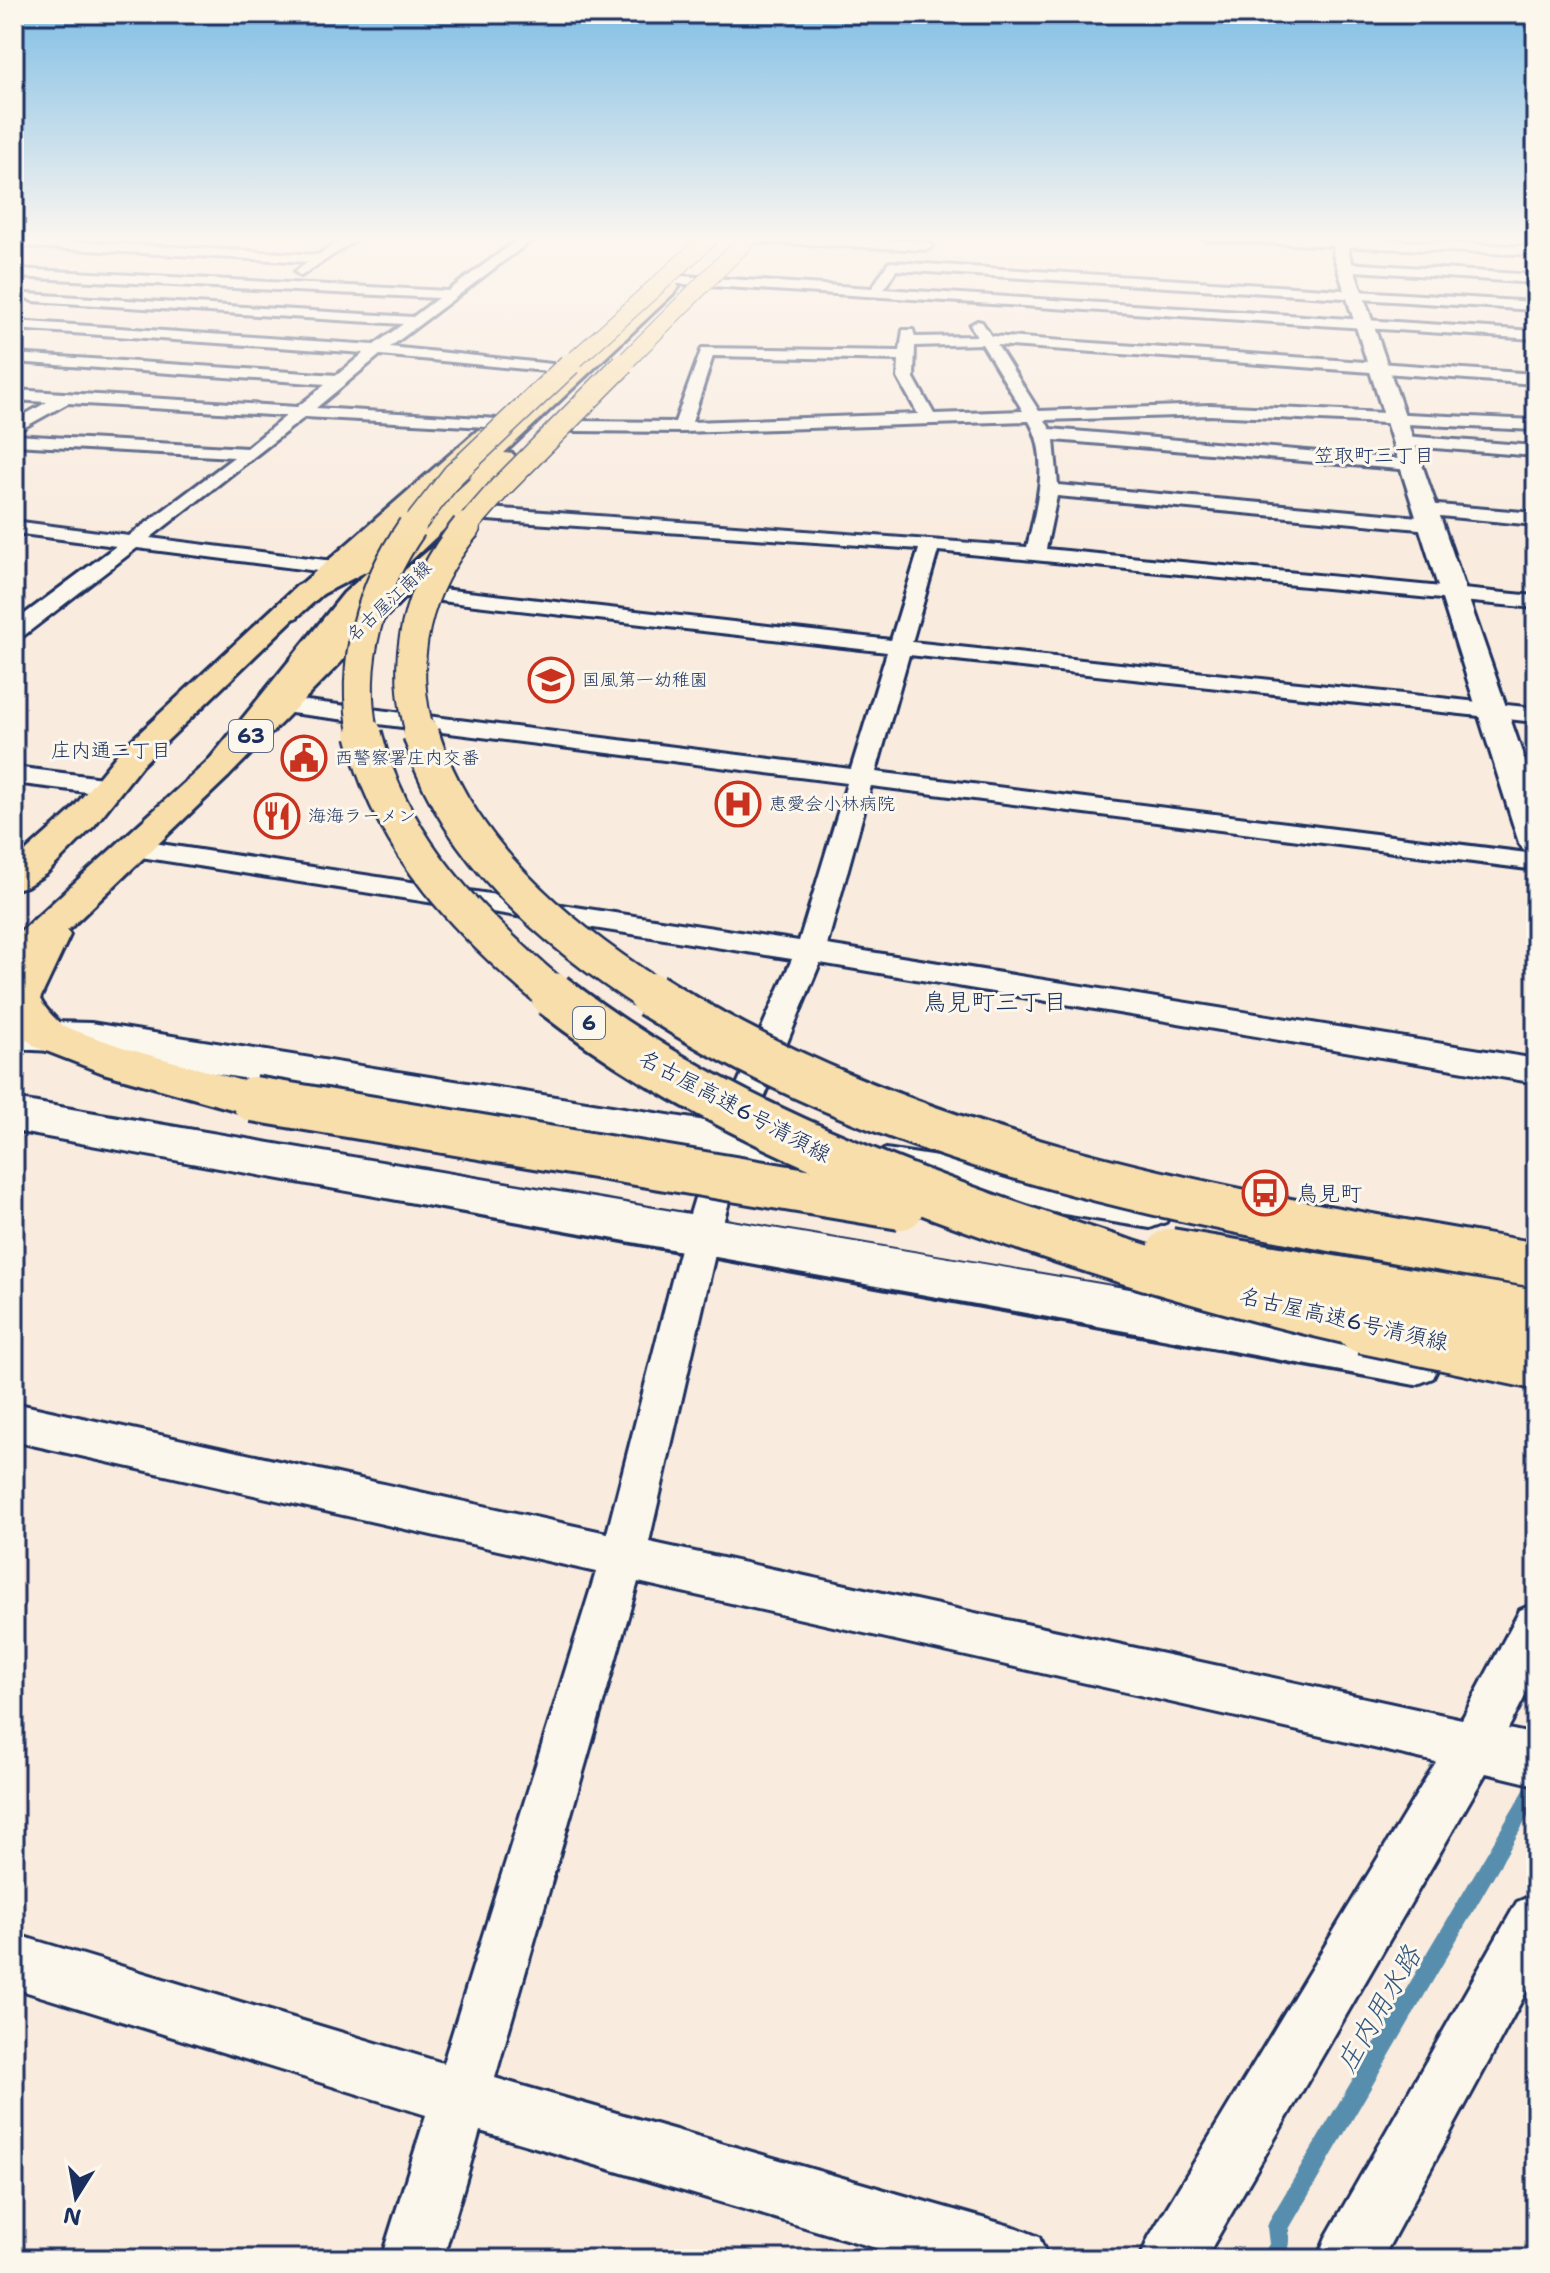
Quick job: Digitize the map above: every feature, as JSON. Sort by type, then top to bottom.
[{"type":"main road","name":"名古屋高速6号清須線","points":[[592,342],[463,463],[414,526],[381,583],[364,633],[358,665],[362,730],[383,797],[403,834],[436,879],[496,946],[573,1011],[659,1069],[859,1170],[1076,1246],[1233,1295],[1536,1361]]},
{"type":"main road","points":[[14,865],[103,786],[333,567],[594,342]]},
{"type":"main road","points":[[217,770],[354,599],[613,342]]},
{"type":"main road","points":[[14,878],[34,865],[82,819],[131,758],[306,592],[381,554],[630,342]]},
{"type":"main road","points":[[646,342],[489,500],[425,593],[413,631],[410,695],[422,741],[447,800],[486,857],[547,919],[628,981],[705,1028],[865,1103],[1050,1167],[1167,1197],[1536,1268]]},
{"type":"main road","name":"名古屋江南線","points":[[14,959],[217,770],[397,590],[487,514],[655,342]]},
{"type":"main road","points":[[64,912],[20,999],[32,1036],[253,1099],[1536,1312]]},
{"type":"street","points":[[14,428],[154,342]]},
{"type":"street","points":[[273,342],[562,370]]},
{"type":"street","points":[[14,632],[251,453],[387,342]]},
{"type":"street","points":[[908,342],[906,378],[928,418]]},
{"type":"street","points":[[682,427],[707,351],[907,349],[968,342]]},
{"type":"street","points":[[987,342],[1045,434],[1049,490],[1035,555]]},
{"type":"street","points":[[1016,342],[1536,379]]},
{"type":"street","points":[[1370,342],[1536,843]]},
{"type":"street","points":[[14,358],[342,380]]},
{"type":"street","points":[[14,395],[498,424]]},
{"type":"street","points":[[573,426],[682,427],[1210,410],[1403,441],[1536,425]]},
{"type":"street","points":[[1045,434],[1403,441],[1536,451]]},
{"type":"street","points":[[14,440],[251,453]]},
{"type":"street","points":[[1049,490],[1428,517],[1536,519]]},
{"type":"street","points":[[487,514],[930,544],[1536,602]]},
{"type":"street","points":[[14,527],[333,567]]},
{"type":"street","points":[[412,2259],[623,1558],[701,1237],[729,1142],[810,952],[930,544]]},
{"type":"street","points":[[397,590],[900,649],[1102,667],[1536,715]]},
{"type":"street","points":[[283,705],[861,775],[1536,862]]},
{"type":"street","points":[[14,775],[103,786]]},
{"type":"street","points":[[134,848],[810,952],[1536,1071]]},
{"type":"street","points":[[32,1036],[91,1038],[729,1142],[1536,1268]]},
{"type":"street","points":[[14,1115],[701,1237],[963,1279],[1536,1383]]},
{"type":"street","points":[[14,1422],[1536,1760]]},
{"type":"street","points":[[1171,2259],[1474,1746],[1536,1626]]},
{"type":"street","points":[[1348,2259],[1536,1921]]},
{"type":"street","points":[[14,1961],[461,2097],[1017,2259]]},
{"type":"waterway","name":"庄内用水路","points":[[1272,2259],[1280,2246],[1278,2227],[1536,1786]]},
{"type":"place","name":"国風第一幼稚園","points":[[551,680]]},
{"type":"place","name":"西警察署庄内交番","points":[[304,758]]},
{"type":"place","name":"恵愛会小林病院","points":[[738,804]]},
{"type":"place","name":"海海ラーメン","points":[[277,816]]},
{"type":"place","name":"鳥見町","points":[[1265,1193]]},
{"type":"district","name":"笠取町三丁目","points":[[1374,455]]},
{"type":"district","name":"庄内通二丁目","points":[[111,750]]},
{"type":"district","name":"鳥見町三丁目","points":[[995,1002]]}]
